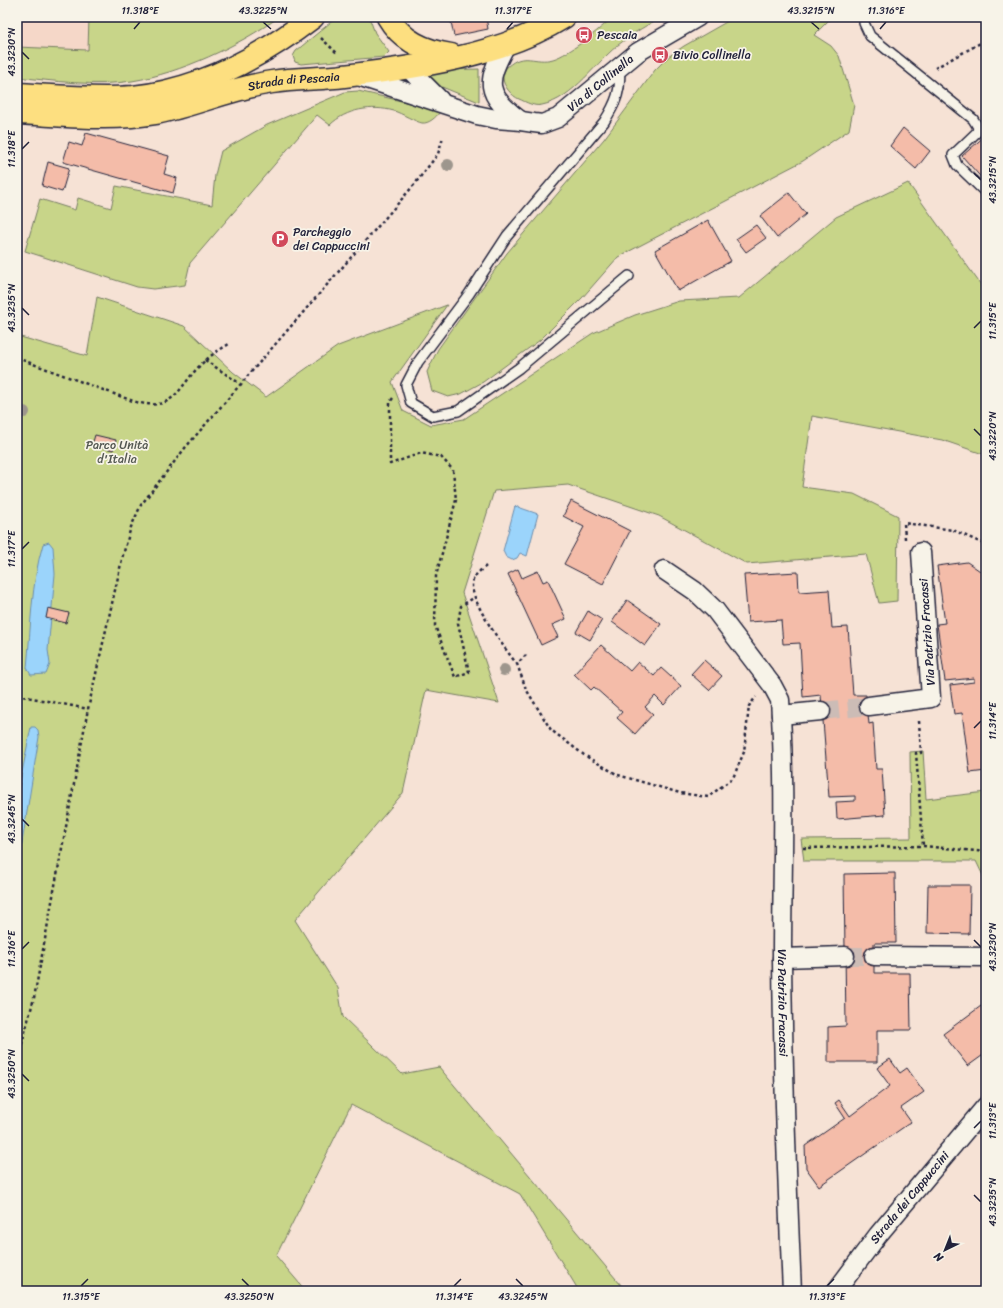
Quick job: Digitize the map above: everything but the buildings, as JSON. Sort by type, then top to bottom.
[{"type":"main road","points":[[380,17],[390,41],[407,67]]},
{"type":"main road","points":[[388,17],[401,34],[418,47],[433,52],[460,56]]},
{"type":"main road","name":"Strada di Pescaia","points":[[17,113],[120,116],[155,113],[264,83],[353,75],[407,67],[460,56],[506,45],[564,17]]},
{"type":"main road","points":[[17,94],[117,97],[134,96],[170,89],[205,79],[236,66],[270,47],[315,25]]},
{"type":"street","name":"Via di Collinella","points":[[353,75],[496,119],[521,120],[542,124],[558,118],[619,66],[651,43],[698,17]]},
{"type":"street","name":"Via di Collinella","points":[[506,45],[492,74],[492,86],[502,106],[521,120]]},
{"type":"street","name":"Via di Collinella","points":[[407,67],[443,103]]},
{"type":"street","name":"Via Patrizio Fracassi","points":[[869,706],[931,698],[921,552]]},
{"type":"street","name":"Via Patrizio Fracassi","points":[[664,570],[695,591],[711,605],[772,685],[780,700],[783,848],[782,958],[787,1174],[792,1291]]},
{"type":"street","points":[[781,715],[821,710]]},
{"type":"street","points":[[782,958],[845,956]]},
{"type":"street","points":[[874,956],[986,958]]},
{"type":"street","name":"Strada dei Cappuccini","points":[[836,1291],[878,1235],[986,1106]]},
{"type":"lane","points":[[864,17],[864,23],[870,36],[973,119],[978,126],[977,132],[954,155],[957,165],[986,193]]},
{"type":"lane","points":[[619,66],[620,90],[616,102],[604,122],[507,236],[469,294],[418,362],[406,385],[411,403],[433,416],[458,411],[519,368],[629,276]]},
{"type":"path","points":[[315,25],[338,55]]},
{"type":"path","points":[[918,76],[986,40]]},
{"type":"path","points":[[17,1062],[34,998],[88,709],[114,589],[135,516],[161,478],[418,180],[438,154],[443,137]]},
{"type":"path","points":[[17,358],[148,406],[159,405],[169,400],[184,386],[205,360],[229,344]]},
{"type":"path","points":[[205,360],[242,385]]},
{"type":"path","points":[[406,385],[390,402],[390,464],[421,453],[441,457],[453,470],[456,500],[436,576],[436,626],[455,677],[469,672],[458,623],[461,606],[475,597]]},
{"type":"path","points":[[486,566],[475,575],[472,586],[475,597],[490,626],[517,664],[526,689],[551,730],[584,755],[618,775],[680,793],[708,797],[733,778],[744,752],[749,706],[758,694],[772,685]]},
{"type":"path","points":[[517,664],[526,654]]},
{"type":"path","points":[[17,695],[88,709]]},
{"type":"path","points":[[919,722],[921,753],[916,753],[923,846]]},
{"type":"path","points":[[783,848],[923,846],[984,852],[986,856]]},
{"type":"shaded area","points":[[17,17],[89,17],[88,50],[17,47]]},
{"type":"green space","points":[[89,17],[279,17],[246,38],[208,57],[170,72],[151,77],[118,83],[74,83],[17,77],[17,47],[88,50]]},
{"type":"green space","points":[[337,17],[369,17],[375,33],[389,52],[384,57],[301,64],[295,62],[293,56],[296,51]]},
{"type":"green space","points":[[613,17],[661,17],[627,38],[575,87],[554,101],[542,105],[533,105],[516,98],[506,87],[503,81],[503,74],[507,67],[513,62],[524,59],[547,60],[560,56],[584,41]]},
{"type":"green space","points":[[735,17],[832,17],[814,35],[831,46],[839,56],[854,105],[849,130],[803,161],[618,257],[582,298],[540,340],[483,382],[461,394],[448,397],[432,391],[427,372],[438,349],[507,253],[604,139],[655,70],[668,57],[684,46]]},
{"type":"green space","points":[[479,69],[479,102],[432,83],[430,77],[435,70]]},
{"type":"green space","points":[[358,91],[436,109],[440,112],[432,120],[425,123],[419,122],[394,111],[377,108],[351,112],[330,125],[317,115],[190,263],[185,285],[153,289],[137,287],[25,251],[40,199],[75,210],[78,198],[111,208],[116,186],[212,205],[215,175],[221,151],[267,125],[345,92]]},
{"type":"green space","name":"Parco Unità d'Italia","points":[[908,183],[986,292],[986,455],[942,440],[812,416],[802,487],[854,494],[898,516],[897,601],[879,603],[866,554],[747,564],[659,516],[568,485],[494,491],[462,593],[499,703],[426,690],[403,793],[295,920],[338,988],[343,1017],[402,1074],[439,1067],[626,1291],[579,1291],[520,1194],[351,1105],[276,1256],[306,1291],[17,1291],[17,336],[87,356],[97,297],[184,326],[233,372],[266,397],[338,346],[447,305],[392,382],[403,411],[431,425],[464,419],[593,333],[635,315],[679,301],[739,298],[836,217]]},
{"type":"green space","points":[[923,751],[926,799],[986,792],[986,882],[976,861],[804,861],[801,839],[911,838],[910,752]]},
{"type":"water","points":[[515,506],[538,514],[527,556],[520,553],[517,558],[512,560],[506,557],[503,551]]},
{"type":"water","points":[[49,542],[53,547],[55,574],[48,650],[50,664],[46,674],[31,675],[27,668],[36,574],[43,544]]},
{"type":"water","points":[[31,727],[35,727],[38,730],[39,737],[17,874],[17,798]]},
{"type":"tunnel","points":[[821,711],[869,706]]},
{"type":"tunnel","points":[[845,956],[874,956]]},
{"type":"place","name":"Pescaia","points":[[584,35]]},
{"type":"place","name":"Bivio Collinella","points":[[660,55]]},
{"type":"place","name":"Parcheggio dei Cappuccini","points":[[280,239]]}]
